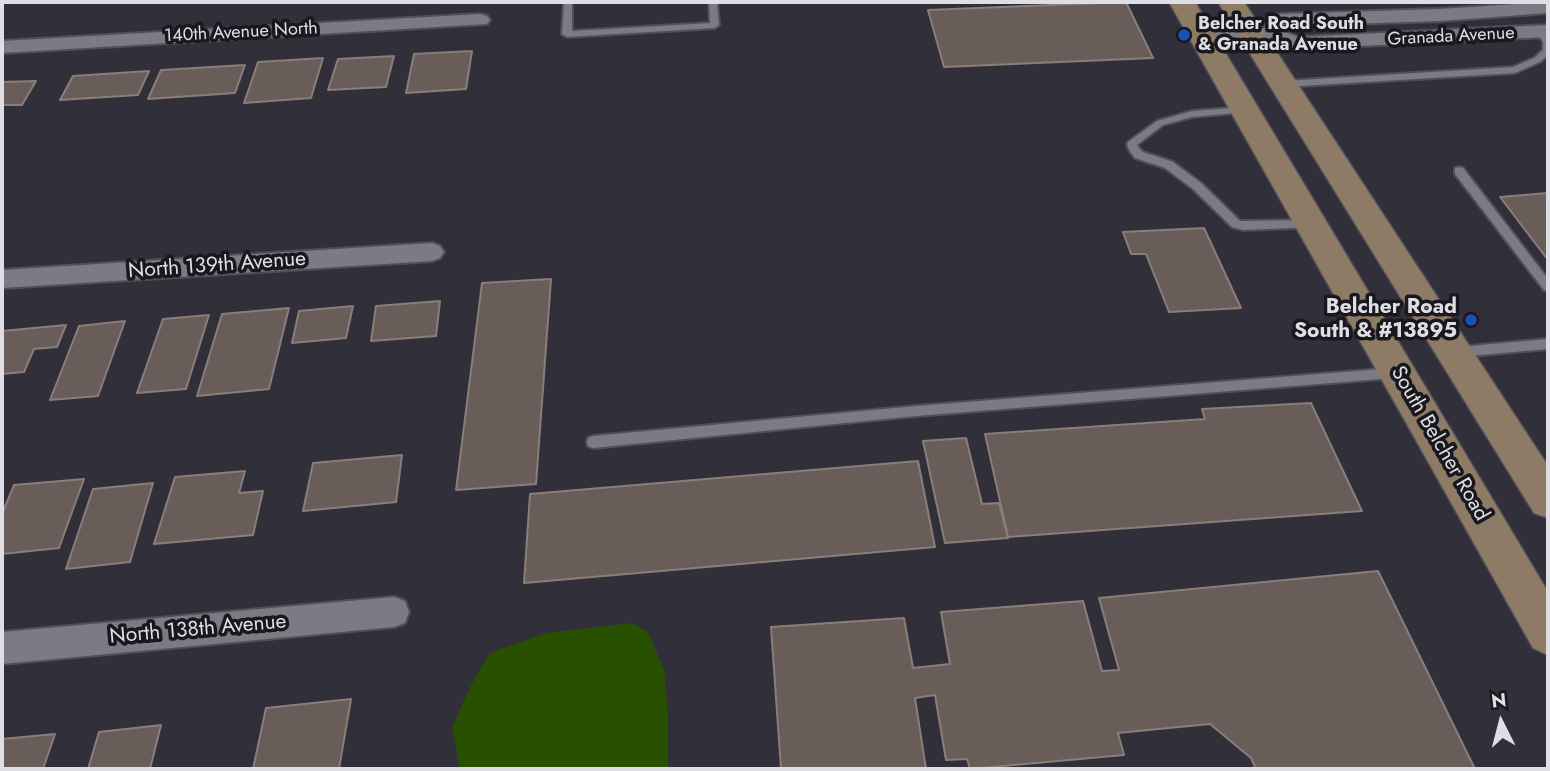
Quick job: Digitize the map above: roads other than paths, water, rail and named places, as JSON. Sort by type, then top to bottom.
[{"type":"main road","name":"South Belcher Road","points":[[1182,2],[1548,633]]},
{"type":"main road","points":[[1231,2],[1262,35],[1284,84],[1548,500]]},
{"type":"street","name":"Granada Avenue","points":[[1262,35],[1278,20],[1440,15],[1548,7]]},
{"type":"street","name":"140th Avenue North","points":[[2,47],[480,20]]},
{"type":"street","name":"Granada Avenue","points":[[1205,39],[1262,35],[1296,43],[1545,31]]},
{"type":"street","name":"North 139th Avenue","points":[[2,279],[432,252]]},
{"type":"street","name":"North 138th Avenue","points":[[2,648],[394,612]]},
{"type":"lane","points":[[568,2],[567,34],[715,25],[713,2]]},
{"type":"lane","points":[[1284,84],[1515,69],[1538,60],[1547,51],[1545,31]]},
{"type":"lane","points":[[1246,110],[1192,114],[1160,123],[1132,144],[1139,155],[1169,165],[1197,186],[1236,224],[1312,224]]},
{"type":"lane","points":[[1459,171],[1548,287]]},
{"type":"lane","points":[[1455,352],[1548,344]]},
{"type":"lane","points":[[593,442],[916,411],[1398,373]]},
{"type":"place","name":"Belcher Road South & Granada Avenue","points":[[1184,35]]},
{"type":"place","name":"Belcher Road South & #13895","points":[[1471,320]]}]
